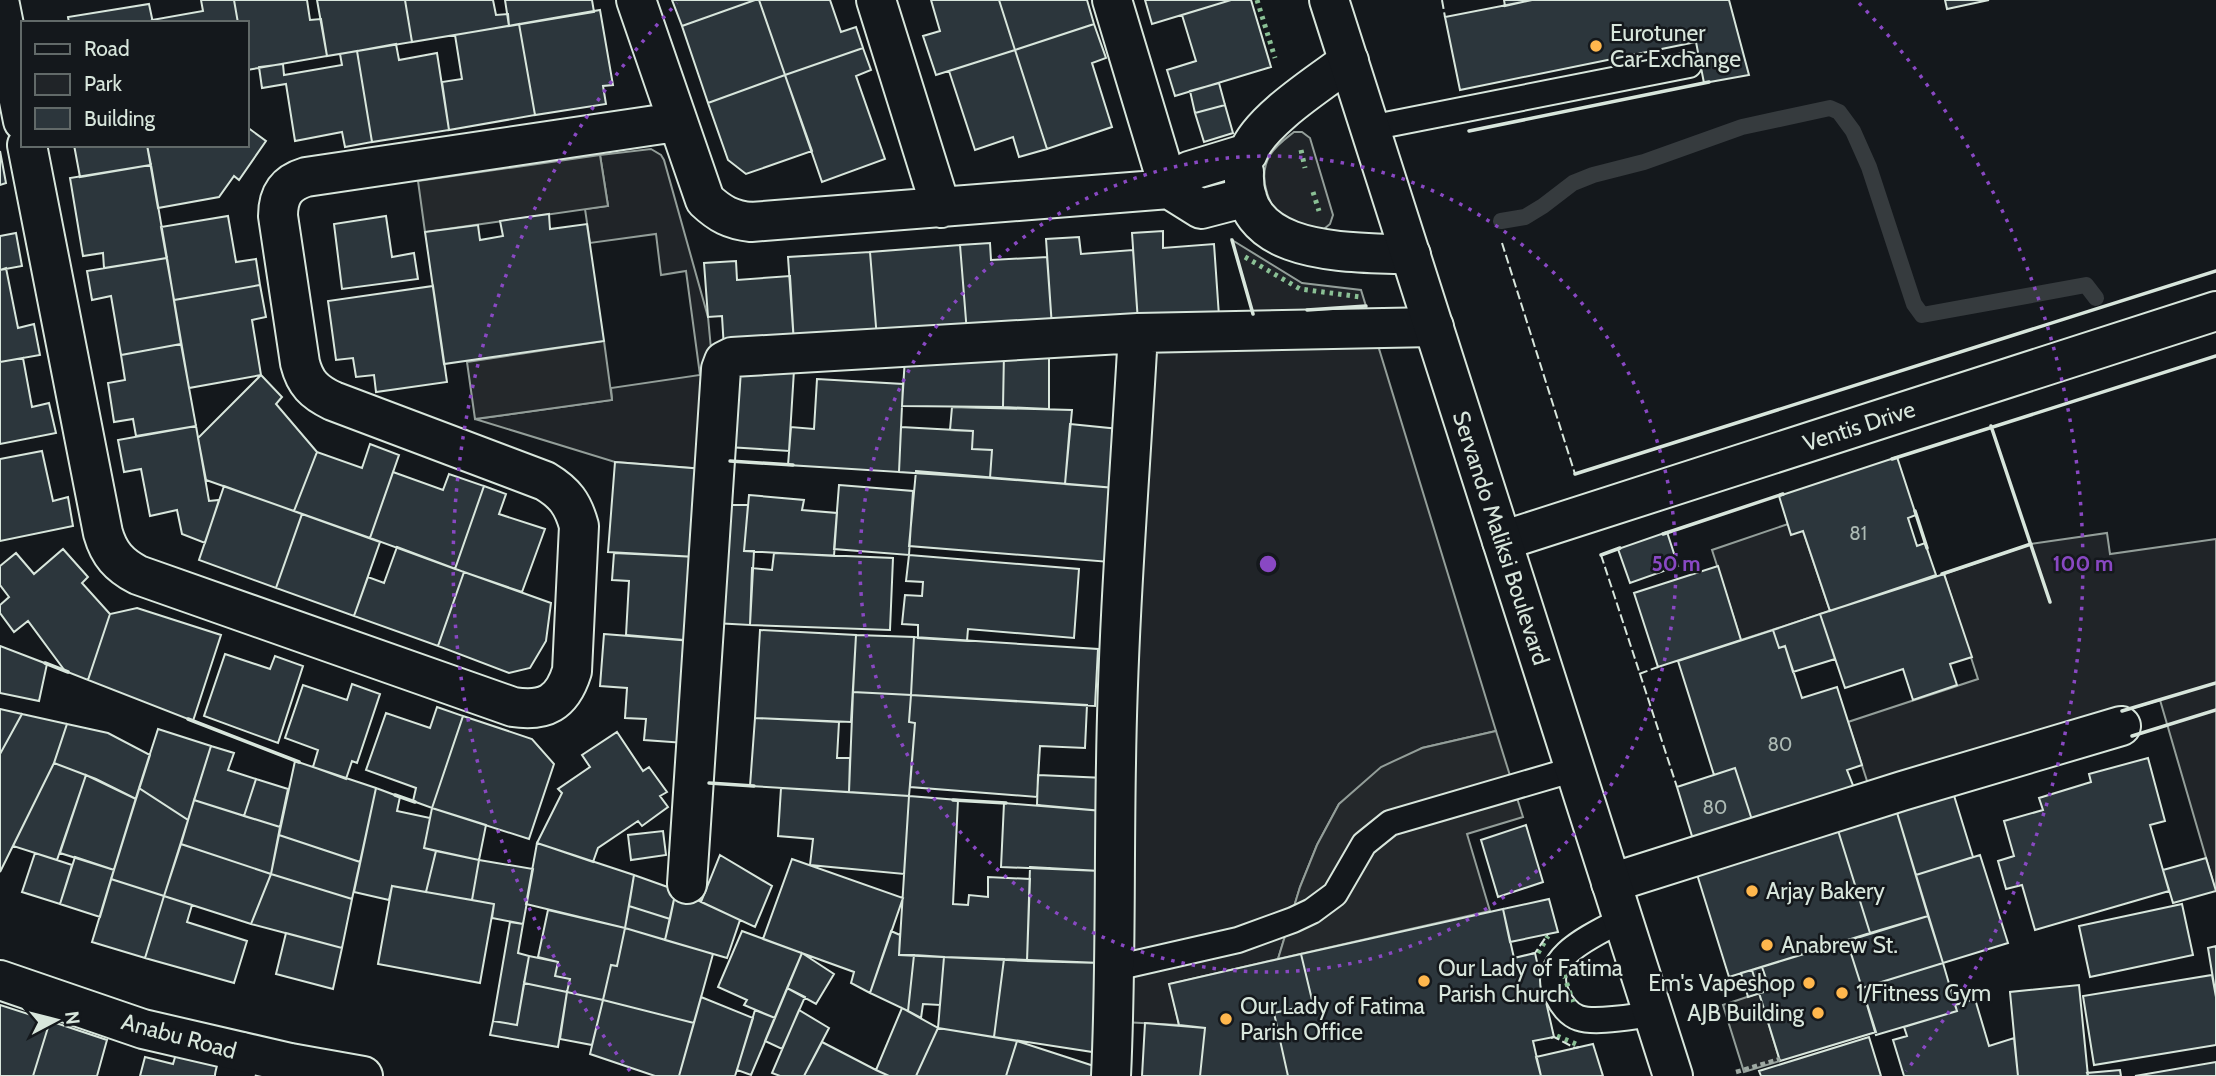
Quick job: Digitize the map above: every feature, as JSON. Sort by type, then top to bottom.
[{"type":"street","points":[[636,0],[705,200],[719,214],[735,221],[941,208],[1169,189],[1201,209],[1247,197]]},
{"type":"street","points":[[876,0],[941,208]]},
{"type":"street","points":[[1112,0],[1169,189]]},
{"type":"street","name":"Servando Maliksi Boulevard","points":[[1329,0],[1673,1076]]},
{"type":"street","points":[[0,5],[21,111]]},
{"type":"street","points":[[1349,61],[1265,126],[1251,143],[1244,164],[1243,186],[1250,207],[1265,227],[1286,241],[1311,247],[1410,255]]},
{"type":"street","points":[[27,147],[103,533],[107,547],[115,559],[138,575],[513,707],[526,709],[550,704],[561,696],[572,671],[579,526],[575,511],[568,498],[545,481],[332,401],[311,388],[303,376],[300,363],[278,202],[283,191],[293,181],[306,177],[676,121]]},
{"type":"street","points":[[1169,189],[1189,171],[1248,153]]},
{"type":"street","name":"Ventis Drive","points":[[1502,541],[2216,312]]},
{"type":"street","points":[[687,884],[721,369],[724,361],[732,358],[1139,333],[1434,327]]},
{"type":"street","points":[[1111,1076],[1120,634],[1139,333]]},
{"type":"street","points":[[1611,883],[1902,790],[2121,726]]},
{"type":"street","name":"Anabu Road","points":[[0,981],[143,1028],[238,1064],[362,1076]]},
{"type":"lane","points":[[1370,128],[1689,65]]},
{"type":"lane","points":[[1115,968],[1238,940],[1293,920],[1312,911],[1335,894],[1364,844],[1390,823],[1574,769]]},
{"type":"lane","points":[[1623,919],[1572,948],[1560,959],[1553,975],[1555,993],[1564,1007],[1578,1018],[1594,1020],[1654,1014]]},
{"type":"path","points":[[1736,1072],[1780,1059]]},
{"type":"green space","points":[[1294,132],[1302,132],[1310,138],[1333,215],[1330,224],[1324,229],[1299,226],[1283,218],[1276,211],[1267,193],[1266,164],[1278,145]]},
{"type":"green space","points":[[651,149],[664,160],[708,317],[711,349],[704,469],[615,462],[475,419],[612,400],[611,388],[700,375],[686,271],[661,275],[656,234],[590,243],[585,209],[608,206],[600,155]]},
{"type":"green space","points":[[1232,240],[1302,283],[1361,290],[1496,731],[1422,748],[1339,804],[1317,845],[1300,887],[1278,959],[1170,984],[1179,1025],[1123,1022],[1152,321],[1253,314]]},
{"type":"green space","points":[[1788,524],[1803,531],[1830,611],[1741,640],[1712,550]]},
{"type":"green space","points":[[2107,533],[2110,554],[2216,539],[2216,892],[2160,700],[1869,787],[1848,722],[1978,679],[1944,574],[2031,544]]},
{"type":"shaded area","points":[[600,155],[608,206],[425,232],[418,181]]},
{"type":"shaded area","points":[[604,341],[612,400],[475,419],[467,362]]},
{"type":"shaded area","points":[[1496,731],[1523,817],[1467,834],[1490,911],[1278,959],[1300,887],[1317,845],[1339,804],[1381,767],[1422,748]]},
{"type":"shaded area","points":[[1759,993],[1780,1061],[1744,1072],[1723,1005]]},
{"type":"building","points":[[201,0],[234,0],[238,21],[152,20],[203,11]]},
{"type":"building","points":[[234,0],[307,0],[310,20],[321,19],[327,56],[248,70],[248,21],[238,21]]},
{"type":"building","points":[[317,0],[405,0],[412,42],[327,56]]},
{"type":"building","points":[[405,0],[493,0],[496,15],[508,14],[509,26],[412,42]]},
{"type":"building","points":[[505,0],[592,0],[594,12],[509,26]]},
{"type":"building","points":[[672,0],[755,0],[682,26]]},
{"type":"building","points":[[759,0],[785,75],[708,103],[682,26]]},
{"type":"building","points":[[759,0],[830,0],[841,32],[856,27],[863,48],[785,75]]},
{"type":"building","points":[[931,0],[999,0],[1015,50],[936,75],[923,36],[940,31]]},
{"type":"building","points":[[999,0],[1087,0],[1094,24],[1015,50]]},
{"type":"building","points":[[1145,0],[1231,0],[1152,24]]},
{"type":"building","points":[[1231,0],[1251,0],[1271,67],[1175,96],[1167,70],[1196,61],[1182,15]]},
{"type":"building","points":[[1504,0],[1532,0],[1505,6]]},
{"type":"building","name":"Eurotuner Car Exchange","points":[[1532,0],[1729,0],[1749,75],[1704,83],[1696,42],[1460,90],[1445,17]]},
{"type":"building","points":[[1945,0],[1989,0],[1947,9]]},
{"type":"building","points":[[149,4],[153,21],[69,21],[68,17]]},
{"type":"building","points":[[600,10],[613,85],[603,86],[606,104],[535,115],[519,24]]},
{"type":"building","points":[[519,24],[535,115],[449,130],[442,82],[462,79],[455,35]]},
{"type":"building","points":[[1094,24],[1106,58],[1092,63],[1112,127],[1047,149],[1015,50]]},
{"type":"building","points":[[396,44],[399,60],[437,53],[449,130],[372,142],[357,51]]},
{"type":"building","points":[[863,48],[871,70],[856,76],[885,159],[822,182],[785,75]]},
{"type":"building","points":[[1015,50],[1047,149],[1019,157],[1013,137],[975,150],[949,71]]},
{"type":"building","points":[[357,51],[372,142],[345,147],[342,132],[295,141],[286,84],[262,88],[259,67],[283,64],[284,75],[342,65],[340,54]]},
{"type":"building","points":[[785,75],[812,151],[746,174],[728,160],[708,103]]},
{"type":"building","points":[[1219,83],[1225,105],[1195,113],[1190,91]]},
{"type":"building","points":[[1225,105],[1233,133],[1204,142],[1195,113]]},
{"type":"building","points":[[248,128],[266,141],[239,180],[234,176],[219,197],[158,208],[147,147],[248,147]]},
{"type":"building","points":[[74,147],[147,147],[151,165],[80,177]]},
{"type":"building","points":[[0,151],[6,183],[0,185]]},
{"type":"building","points":[[151,165],[167,258],[104,268],[103,253],[83,256],[70,178]]},
{"type":"building","points":[[549,214],[550,229],[587,224],[604,341],[444,364],[425,232],[478,225],[480,240],[503,236],[500,221]]},
{"type":"building","points":[[228,216],[236,262],[256,259],[260,285],[174,300],[161,227]]},
{"type":"building","points":[[386,216],[392,257],[414,253],[418,279],[342,289],[334,224]]},
{"type":"building","points":[[1163,231],[1163,248],[1214,244],[1219,316],[1138,322],[1132,233]]},
{"type":"building","points":[[16,233],[22,266],[0,270],[0,236]]},
{"type":"building","points":[[1079,237],[1081,254],[1133,250],[1138,322],[1052,327],[1046,239]]},
{"type":"building","points":[[990,243],[991,260],[1047,257],[1052,327],[967,333],[960,245]]},
{"type":"building","points":[[960,245],[967,333],[877,339],[870,252]]},
{"type":"building","points":[[870,252],[877,339],[794,344],[788,257]]},
{"type":"building","points":[[167,258],[181,344],[121,355],[111,296],[92,300],[87,271]]},
{"type":"building","points":[[736,261],[737,280],[790,276],[794,344],[724,349],[722,316],[708,317],[704,263]]},
{"type":"building","points":[[6,268],[18,328],[34,324],[40,355],[0,362],[0,270]]},
{"type":"building","points":[[260,285],[266,317],[252,320],[261,375],[189,388],[174,300]]},
{"type":"building","points":[[433,286],[447,382],[376,392],[374,375],[356,377],[353,358],[336,360],[328,301]]},
{"type":"building","points":[[181,344],[196,426],[136,436],[133,419],[114,422],[108,383],[125,380],[121,355]]},
{"type":"building","points":[[1049,349],[1049,409],[1003,407],[1004,352]]},
{"type":"building","points":[[1004,352],[1003,407],[902,406],[905,357]]},
{"type":"building","points":[[23,358],[32,407],[49,403],[56,433],[0,444],[0,362]]},
{"type":"building","points":[[734,367],[794,370],[789,451],[728,447]]},
{"type":"building","points":[[261,375],[282,397],[276,404],[317,452],[294,511],[206,480],[198,438]]},
{"type":"building","points":[[817,379],[903,384],[899,472],[788,465],[791,427],[814,429]]},
{"type":"building","points":[[952,407],[1072,410],[1065,484],[990,478],[992,450],[972,449],[973,431],[950,430]]},
{"type":"building","points":[[1070,424],[1119,429],[1115,488],[1065,484]]},
{"type":"building","points":[[196,426],[209,501],[219,500],[205,543],[182,534],[177,510],[150,516],[141,469],[124,472],[118,440]]},
{"type":"building","points":[[901,427],[973,431],[972,449],[992,450],[990,478],[899,472]]},
{"type":"building","points":[[370,444],[399,455],[370,538],[294,511],[317,452],[362,468]]},
{"type":"building","points":[[42,451],[53,501],[68,497],[73,526],[0,541],[0,459]]},
{"type":"building","points":[[1897,457],[1916,515],[1908,518],[1917,546],[1925,543],[1936,575],[1830,611],[1803,531],[1791,535],[1779,496]]},
{"type":"building","points":[[615,462],[704,469],[697,557],[608,552]]},
{"type":"building","points":[[916,471],[1115,488],[1110,562],[909,546]]},
{"type":"building","points":[[393,472],[443,490],[449,474],[484,486],[455,569],[370,538]]},
{"type":"building","points":[[839,485],[913,491],[909,555],[834,549]]},
{"type":"building","points":[[224,486],[302,514],[276,588],[199,560]]},
{"type":"building","points":[[484,486],[506,494],[499,514],[545,529],[522,592],[455,569]]},
{"type":"building","points":[[749,495],[804,500],[802,510],[837,513],[834,556],[744,551]]},
{"type":"building","points":[[724,505],[748,505],[744,551],[754,551],[750,625],[714,623]]},
{"type":"building","points":[[302,514],[380,542],[354,616],[276,588]]},
{"type":"building","points":[[1667,532],[1678,566],[1630,583],[1618,549]]},
{"type":"building","points":[[397,547],[464,572],[438,646],[354,616],[368,577],[384,583]]},
{"type":"building","points":[[63,549],[88,577],[82,583],[110,614],[88,680],[65,671],[28,621],[14,632],[0,613],[0,605],[9,597],[0,585],[0,566],[16,553],[34,574]]},
{"type":"building","points":[[614,553],[697,557],[684,640],[626,635],[629,581],[612,580]]},
{"type":"building","points":[[774,553],[893,558],[890,630],[750,625],[752,568],[772,570]]},
{"type":"building","points":[[909,555],[1079,569],[1074,638],[968,629],[967,641],[918,638],[918,625],[902,624],[905,595],[922,596],[923,582],[906,581]]},
{"type":"building","points":[[1718,566],[1741,640],[1658,667],[1634,593]]},
{"type":"building","points":[[464,572],[551,603],[546,641],[530,668],[509,673],[438,646]]},
{"type":"building","points":[[1944,574],[1972,657],[1950,664],[1957,685],[1913,700],[1903,669],[1845,688],[1820,614]]},
{"type":"building","points":[[137,608],[221,635],[193,721],[88,680],[110,614]]},
{"type":"building","points":[[1820,614],[1835,659],[1793,672],[1785,646],[1779,648],[1773,630]]},
{"type":"building","points":[[760,630],[856,635],[851,722],[755,718]]},
{"type":"building","points":[[1773,630],[1779,648],[1785,646],[1802,698],[1837,687],[1862,765],[1847,770],[1856,793],[1754,826],[1735,768],[1714,775],[1678,661]]},
{"type":"building","points":[[604,634],[692,641],[685,743],[644,740],[646,719],[625,718],[627,688],[600,686]]},
{"type":"building","points":[[856,635],[914,637],[911,695],[853,692]]},
{"type":"building","points":[[914,637],[1098,649],[1095,706],[911,695]]},
{"type":"building","points":[[0,646],[47,664],[39,701],[0,693]]},
{"type":"building","points":[[225,654],[270,669],[275,656],[303,666],[278,743],[204,716]]},
{"type":"building","points":[[352,684],[380,694],[357,763],[352,761],[346,779],[313,767],[318,750],[285,738],[303,685],[347,700]]},
{"type":"building","points":[[853,692],[911,695],[909,722],[915,723],[909,796],[849,792]]},
{"type":"building","points":[[911,695],[1087,705],[1085,748],[1040,746],[1037,797],[910,787],[915,723],[909,722]]},
{"type":"building","points":[[437,707],[463,716],[432,808],[413,801],[416,788],[366,770],[386,713],[430,728]]},
{"type":"building","points":[[0,709],[22,714],[0,754]]},
{"type":"building","points":[[22,714],[67,724],[54,763],[0,872],[0,754]]},
{"type":"building","points":[[463,716],[532,739],[554,764],[529,839],[432,808]]},
{"type":"building","points":[[755,718],[839,722],[837,758],[850,758],[849,792],[750,786]]},
{"type":"building","points":[[67,724],[108,733],[150,755],[136,799],[96,779],[54,763]]},
{"type":"building","points":[[158,729],[211,746],[188,820],[139,788]]},
{"type":"building","points":[[617,732],[643,771],[649,767],[667,792],[660,796],[668,807],[642,826],[638,821],[598,848],[593,862],[537,843],[562,793],[558,789],[590,767],[582,755]]},
{"type":"building","points":[[211,746],[234,753],[228,770],[256,779],[244,816],[194,800]]},
{"type":"building","points":[[2148,758],[2165,821],[2150,825],[2169,891],[2035,930],[2022,885],[2006,889],[1998,861],[2014,856],[2004,821],[2043,810],[2039,798],[2091,782],[2089,774]]},
{"type":"building","points":[[295,761],[376,788],[360,862],[279,835]]},
{"type":"building","points":[[54,763],[86,775],[57,860],[13,846]]},
{"type":"building","points":[[1735,768],[1754,826],[1695,846],[1677,787]]},
{"type":"building","points":[[86,775],[136,799],[114,870],[60,853]]},
{"type":"building","points":[[1038,775],[1105,778],[1103,811],[1037,805]]},
{"type":"building","points":[[256,779],[288,789],[280,827],[244,816]]},
{"type":"building","points":[[139,788],[188,820],[164,896],[111,879]]},
{"type":"building","points":[[376,788],[400,797],[397,811],[430,818],[424,848],[436,851],[426,892],[392,886],[389,900],[354,892]]},
{"type":"building","points":[[781,788],[909,796],[904,874],[810,865],[813,839],[778,836]]},
{"type":"building","points":[[1952,789],[1973,857],[1916,875],[1895,806]]},
{"type":"building","points":[[909,796],[958,800],[953,904],[968,905],[969,895],[988,897],[988,877],[1030,879],[1027,961],[899,955]]},
{"type":"building","points":[[194,800],[280,827],[271,874],[181,844]]},
{"type":"building","points":[[1004,803],[1103,811],[1100,871],[1001,867]]},
{"type":"building","points":[[1895,806],[1928,916],[1870,933],[1836,824]]},
{"type":"building","points":[[432,808],[486,825],[479,860],[424,848]]},
{"type":"building","points":[[1836,824],[1870,933],[1729,977],[1695,868]]},
{"type":"building","points":[[1526,825],[1543,882],[1498,897],[1481,840]]},
{"type":"building","points":[[663,831],[666,855],[631,860],[628,835]]},
{"type":"building","points":[[279,835],[360,862],[352,899],[271,874]]},
{"type":"building","points":[[537,843],[634,875],[625,928],[526,904]]},
{"type":"building","points":[[181,844],[271,874],[251,924],[164,896]]},
{"type":"building","points":[[436,851],[479,860],[472,900],[426,892]]},
{"type":"building","points":[[35,853],[72,865],[60,904],[22,892]]},
{"type":"building","points":[[720,855],[772,886],[755,927],[701,902]]},
{"type":"building","points":[[1980,855],[2008,943],[1943,963],[1916,875]]},
{"type":"building","points":[[75,857],[114,870],[100,917],[60,904]]},
{"type":"building","points":[[2206,858],[2216,891],[2173,903],[2163,870]]},
{"type":"building","points":[[792,859],[903,898],[870,993],[851,983],[854,972],[763,939]]},
{"type":"building","points":[[479,860],[533,869],[523,924],[492,918],[494,904],[472,900]]},
{"type":"building","points":[[1030,867],[1100,871],[1100,963],[1027,961]]},
{"type":"building","points":[[271,874],[352,899],[342,948],[251,924]]},
{"type":"building","points":[[634,875],[676,890],[670,919],[629,906]]},
{"type":"building","points":[[111,879],[164,896],[145,958],[92,942]]},
{"type":"building","points":[[392,886],[494,904],[480,983],[378,964]]},
{"type":"building","points":[[676,890],[740,920],[727,958],[665,940]]},
{"type":"building","points":[[164,896],[192,905],[187,922],[247,941],[234,983],[145,958]]},
{"type":"building","points":[[1549,899],[1558,932],[1510,942],[1503,909]]},
{"type":"building","points":[[2182,904],[2193,955],[2090,977],[2079,926]]},
{"type":"building","points":[[629,906],[670,919],[665,940],[625,928]]},
{"type":"building","name":"Our Lady of Fatima Parish Church","points":[[1503,909],[1514,958],[1535,953],[1554,1037],[1533,1041],[1541,1076],[1288,1076],[1274,1013],[1313,1004],[1301,954]]},
{"type":"building","points":[[548,910],[625,928],[617,966],[611,965],[603,1000],[567,992],[570,979],[555,976],[558,962],[538,957]]},
{"type":"building","points":[[1928,916],[1943,963],[1862,988],[1847,941]]},
{"type":"building","points":[[510,922],[523,924],[518,953],[529,956],[517,1025],[493,1021]]},
{"type":"building","points":[[625,928],[713,954],[694,1023],[603,1000],[611,965],[617,966]]},
{"type":"building","points":[[742,931],[802,953],[775,1018],[744,1005],[747,1000],[718,987]]},
{"type":"building","points":[[891,931],[900,935],[899,955],[914,955],[908,1011],[870,993]]},
{"type":"building","points":[[286,933],[342,948],[333,989],[276,974]]},
{"type":"building","name":"AJB Building","points":[[1847,941],[1876,1032],[1780,1061],[1752,970]]},
{"type":"building","points":[[2216,946],[2216,997],[2208,948]]},
{"type":"building","points":[[802,953],[834,974],[816,1004],[787,988]]},
{"type":"building","name":"Our Lady of Fatima Parish Office","points":[[1301,954],[1313,1004],[1274,1013],[1288,1076],[1200,1076],[1205,1028],[1179,1025],[1169,984]]},
{"type":"building","points":[[914,955],[944,957],[940,1005],[923,1004],[921,1018],[908,1011]]},
{"type":"building","points":[[529,956],[558,962],[555,976],[570,979],[567,992],[524,983]]},
{"type":"building","points":[[944,957],[1004,959],[994,1037],[938,1028]]},
{"type":"building","points":[[1004,959],[1100,963],[1099,1053],[994,1037]]},
{"type":"building","points":[[1943,963],[1957,1011],[1876,1035],[1862,988]]},
{"type":"building","points":[[1762,967],[1770,990],[1748,997],[1741,973]]},
{"type":"building","points":[[2212,975],[2216,997],[2216,1045],[2094,1065],[2083,996]]},
{"type":"building","points":[[524,983],[567,992],[558,1047],[490,1035],[493,1021],[517,1025]]},
{"type":"building","points":[[2079,985],[2088,1076],[2018,1076],[2010,992]]},
{"type":"building","points":[[787,988],[805,997],[782,1049],[765,1041]]},
{"type":"building","points":[[567,992],[603,1000],[592,1045],[560,1039]]},
{"type":"building","points":[[701,997],[753,1018],[735,1076],[679,1076]]},
{"type":"building","points":[[1975,999],[1989,1046],[2014,1038],[2018,1076],[1904,1076],[1893,1040],[1907,1036],[1904,1027],[1957,1011],[1955,1005]]},
{"type":"building","points":[[603,1000],[694,1023],[679,1076],[655,1076],[590,1054]]},
{"type":"building","points":[[0,1005],[50,1021],[33,1076],[0,1076]]},
{"type":"building","points":[[902,1008],[938,1028],[916,1076],[889,1076],[876,1070]]},
{"type":"building","points":[[755,1010],[775,1018],[751,1075],[737,1070]]},
{"type":"building","points":[[799,1010],[829,1028],[804,1076],[780,1076],[772,1073]]},
{"type":"building","points":[[50,1021],[107,1040],[97,1076],[33,1076]]},
{"type":"building","points":[[1145,1023],[1205,1028],[1200,1076],[1142,1076]]},
{"type":"building","points":[[938,1028],[1017,1041],[1006,1076],[916,1076]]},
{"type":"building","points":[[1869,1037],[1881,1076],[1761,1076],[1759,1071]]},
{"type":"building","points":[[1017,1041],[1097,1067],[1096,1076],[1006,1076]]},
{"type":"building","points":[[822,1042],[876,1070],[889,1076],[804,1076]]},
{"type":"building","points":[[1593,1044],[1603,1076],[1541,1076],[1536,1057]]},
{"type":"building","points":[[176,1054],[228,1067],[226,1076],[140,1076],[145,1057],[173,1064]]},
{"type":"building","points":[[2216,1062],[2216,1076],[2135,1076]]},
{"type":"building","points":[[2120,1070],[2121,1076],[2088,1076],[2087,1073]]},
{"type":"waterway","points":[[1501,221],[1525,217],[1573,183],[1593,175],[1644,162],[1742,127],[1830,108],[1839,112],[1853,131],[1869,167],[1914,304],[1922,315],[2086,285],[2096,298]]},
{"type":"hedge","points":[[1257,0],[1275,58]]},
{"type":"hedge","points":[[1301,150],[1305,168]]},
{"type":"hedge","points":[[1313,192],[1319,211]]},
{"type":"hedge","points":[[1245,257],[1300,289],[1361,297]]},
{"type":"hedge","points":[[1538,953],[1548,936]]},
{"type":"hedge","points":[[1564,975],[1573,1002]]},
{"type":"hedge","points":[[1557,1036],[1576,1044]]},
{"type":"fence","points":[[1442,0],[1445,17]]},
{"type":"fence","points":[[1502,243],[1575,474]]},
{"type":"fence","points":[[1601,555],[1677,787]]},
{"type":"fence","points":[[1639,674],[1658,667]]},
{"type":"fence","points":[[1531,954],[1535,953],[1548,934]]},
{"type":"fence","points":[[1551,1038],[1575,1048],[1579,1047]]},
{"type":"wall","points":[[1469,131],[1709,82]]},
{"type":"wall","points":[[1232,240],[1253,314]]},
{"type":"wall","points":[[1575,474],[2216,271]]},
{"type":"wall","points":[[1307,310],[1366,306]]},
{"type":"wall","points":[[1892,459],[2216,356]]},
{"type":"wall","points":[[1991,426],[2050,602]]},
{"type":"wall","points":[[730,461],[793,465]]},
{"type":"wall","points":[[1663,534],[1783,494]]},
{"type":"wall","points":[[1915,511],[1927,548]]},
{"type":"wall","points":[[1942,574],[2031,544]]},
{"type":"wall","points":[[1601,555],[1620,548]]},
{"type":"wall","points":[[45,663],[68,672]]},
{"type":"wall","points":[[2122,711],[2216,683]]},
{"type":"wall","points":[[2132,736],[2216,710]]},
{"type":"wall","points":[[188,719],[299,762]]},
{"type":"wall","points":[[709,783],[754,786]]},
{"type":"wall","points":[[395,795],[415,802]]},
{"type":"wall","points":[[953,800],[1006,803]]},
{"type":"place","name":"Eurotuner Car Exchange","points":[[1596,46]]},
{"type":"place","name":"Arjay Bakery","points":[[1752,891]]},
{"type":"place","name":"Anabrew St.","points":[[1767,945]]},
{"type":"place","name":"Our Lady of Fatima Parish Church","points":[[1424,981]]},
{"type":"place","name":"Em's Vapeshop","points":[[1809,983]]},
{"type":"place","name":"1/Fitness Gym","points":[[1842,993]]},
{"type":"place","name":"AJB Building","points":[[1818,1013]]},
{"type":"place","name":"Our Lady of Fatima Parish Office","points":[[1226,1019]]}]
